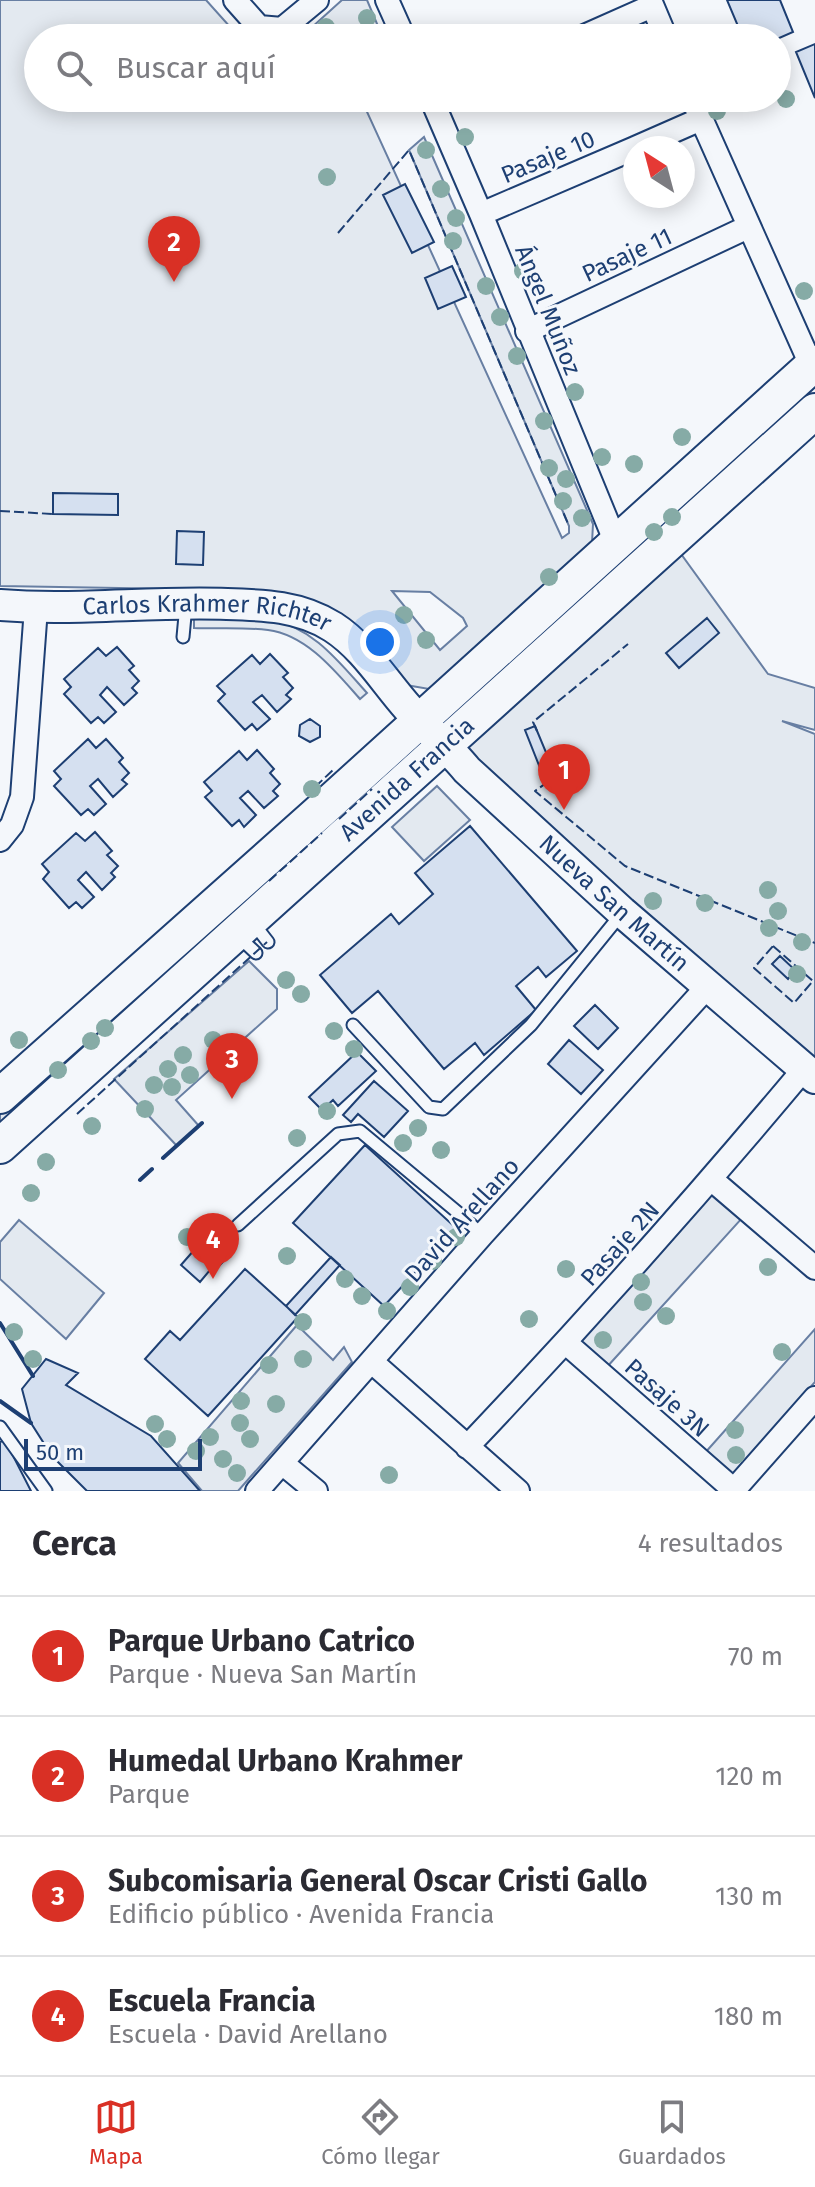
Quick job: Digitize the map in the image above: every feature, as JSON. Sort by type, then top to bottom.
[{"type":"main road","name":"Avenida Francia","points":[[0,1096],[813,368]]},
{"type":"main road","name":"Avenida Francia","points":[[0,1146],[204,962],[253,937],[446,745],[815,411]]},
{"type":"main road","points":[[177,937],[204,962]]},
{"type":"street","points":[[235,0],[256,24]]},
{"type":"street","points":[[288,24],[317,0]]},
{"type":"street","points":[[387,0],[398,24]]},
{"type":"street","points":[[608,24],[651,3],[660,24]]},
{"type":"street","name":"Ángel Muñoz","points":[[440,112],[616,543]]},
{"type":"street","points":[[698,112],[813,368]]},
{"type":"street","name":"Pasaje 10","points":[[662,136],[701,119]]},
{"type":"street","name":"Pasaje 10","points":[[481,214],[623,153]]},
{"type":"street","name":"Pasaje 11","points":[[527,331],[748,227]]},
{"type":"street","name":"Carlos Krahmer Richter","points":[[0,605],[36,608],[186,602],[273,606],[316,618],[345,636],[358,647],[420,721]]},
{"type":"street","points":[[0,840],[12,825],[22,797],[36,608]]},
{"type":"street","name":"Nueva San Martín","points":[[420,721],[467,770],[622,912],[809,1074]]},
{"type":"street","name":"David Arellano","points":[[257,1491],[482,1235],[708,986]]},
{"type":"street","name":"Pasaje 2N","points":[[467,1447],[566,1343],[809,1074]]},
{"type":"street","points":[[711,1179],[815,1268]]},
{"type":"street","name":"Pasaje 3N","points":[[566,1343],[734,1490]]},
{"type":"street","points":[[372,1362],[518,1491]]},
{"type":"street","points":[[734,1490],[815,1398]]},
{"type":"street","points":[[282,1463],[316,1491]]},
{"type":"lane","points":[[183,637],[186,602]]},
{"type":"lane","points":[[353,1025],[429,1107],[443,1109],[531,1025],[622,912]]},
{"type":"lane","points":[[238,1225],[338,1134],[360,1131],[482,1235]]},
{"type":"lane","points":[[0,1427],[46,1491]]},
{"type":"shaded area","points":[[0,0],[206,0],[227,24],[24,24],[24,112],[367,112],[562,538],[569,533],[569,526],[409,150],[424,137],[593,524],[592,543],[801,393],[805,395],[805,406],[602,624],[681,554],[768,674],[815,688],[815,730],[782,721],[815,734],[815,1068],[471,760],[467,742],[495,676],[438,727],[478,646],[429,689],[406,685],[238,590],[0,586]],"holes":[[[392,591],[430,592],[463,618],[467,626],[440,650]]]},
{"type":"shaded area","points":[[342,0],[367,0],[377,24],[315,24]]},
{"type":"shaded area","points":[[251,617],[285,623],[324,647],[367,693],[360,699],[320,656],[282,633],[259,629],[194,628],[194,619]]},
{"type":"shaded area","points":[[437,786],[470,820],[424,861],[392,827]]},
{"type":"shaded area","points":[[249,961],[277,989],[277,1009],[176,1100],[199,1126],[177,1146],[114,1079]]},
{"type":"shaded area","points":[[161,970],[172,977],[0,1128],[0,1111]]},
{"type":"shaded area","points":[[713,1192],[744,1216],[606,1368],[576,1342]]},
{"type":"shaded area","points":[[19,1220],[104,1293],[66,1339],[0,1279],[0,1242]]},
{"type":"shaded area","points":[[297,1325],[333,1360],[344,1347],[352,1362],[238,1491],[202,1491],[178,1463]]},
{"type":"shaded area","points":[[815,1329],[815,1382],[730,1477],[704,1454]]},
{"type":"building","points":[[727,0],[780,0],[790,24],[737,24]]},
{"type":"building","points":[[815,44],[815,98],[796,52]]},
{"type":"building","points":[[405,184],[434,242],[412,253],[383,195]]},
{"type":"building","points":[[452,266],[466,297],[438,309],[425,278]]},
{"type":"building","points":[[53,493],[118,494],[118,515],[53,514]]},
{"type":"building","points":[[177,531],[204,532],[203,565],[176,564]]},
{"type":"building","points":[[707,618],[719,633],[679,668],[666,653]]},
{"type":"building","points":[[117,647],[134,666],[129,670],[139,681],[132,688],[137,693],[124,705],[107,687],[100,695],[116,712],[104,723],[98,717],[91,723],[64,694],[71,687],[64,679],[98,648],[106,656]]},
{"type":"building","points":[[270,654],[288,673],[283,677],[293,688],[286,695],[291,699],[277,712],[262,695],[253,702],[270,719],[257,730],[252,724],[245,730],[218,701],[225,694],[217,686],[252,655],[260,664]]},
{"type":"building","points":[[310,719],[320,726],[320,737],[310,742],[299,736],[300,725]]},
{"type":"building","points":[[535,726],[555,774],[544,778],[525,730]]},
{"type":"building","points":[[88,739],[96,748],[106,739],[123,758],[119,762],[129,773],[122,780],[127,784],[113,797],[98,779],[90,786],[106,804],[94,815],[88,809],[81,815],[54,786],[61,779],[54,771]]},
{"type":"building","points":[[257,750],[274,769],[270,773],[280,784],[273,791],[278,796],[264,808],[248,791],[240,798],[256,815],[244,827],[239,820],[232,826],[205,797],[212,791],[204,782],[239,751],[247,760]]},
{"type":"building","points":[[470,826],[577,951],[546,977],[538,967],[516,986],[536,1010],[484,1055],[475,1043],[444,1069],[378,991],[352,1013],[320,975],[391,914],[399,924],[433,894],[415,873]]},
{"type":"building","points":[[95,832],[112,851],[107,855],[118,866],[111,873],[115,877],[102,890],[86,872],[78,880],[94,897],[82,908],[76,902],[69,908],[43,879],[49,872],[42,864],[76,833],[85,841]]},
{"type":"building","points":[[780,956],[795,970],[788,979],[772,964]]},
{"type":"building","points":[[595,1005],[618,1028],[598,1049],[574,1026]]},
{"type":"building","points":[[569,1040],[603,1070],[581,1094],[548,1064]]},
{"type":"building","points":[[357,1052],[376,1071],[338,1106],[333,1100],[322,1110],[309,1097]]},
{"type":"building","points":[[374,1081],[408,1111],[384,1137],[358,1114],[351,1122],[343,1115]]},
{"type":"building","points":[[365,1145],[456,1228],[384,1306],[293,1223]]},
{"type":"building","points":[[209,1233],[231,1253],[218,1267],[215,1264],[200,1282],[181,1265]]},
{"type":"building","points":[[331,1257],[340,1265],[295,1315],[286,1306]]},
{"type":"building","points":[[245,1269],[298,1317],[208,1416],[145,1359],[170,1331],[180,1340]]},
{"type":"building","points":[[46,1359],[78,1373],[66,1385],[151,1436],[200,1491],[87,1491],[52,1456],[31,1423],[22,1389]]},
{"type":"building","points":[[5,1440],[31,1491],[0,1491],[0,1442]]},
{"type":"fence","points":[[338,233],[409,150],[569,526]]},
{"type":"fence","points":[[0,511],[53,514]]},
{"type":"fence","points":[[537,731],[533,722],[628,644]]},
{"type":"fence","points":[[315,787],[333,770]]},
{"type":"fence","points":[[554,772],[556,776],[535,791],[625,866],[815,943]]},
{"type":"fence","points":[[339,819],[372,789]]},
{"type":"fence","points":[[269,881],[322,833]]},
{"type":"fence","points":[[77,1114],[267,942]]},
{"type":"fence","points":[[773,946],[813,981],[794,1003],[754,968],[773,946]]},
{"type":"wall","points":[[163,1158],[202,1123]]},
{"type":"wall","points":[[140,1180],[152,1169]]},
{"type":"wall","points":[[0,1323],[33,1376]]},
{"type":"wall","points":[[0,1401],[31,1423]]},
{"type":"place","name":"Humedal Urbano Krahmer","points":[[174,282]]},
{"type":"place","name":"Parque Urbano Catrico","points":[[564,810]]},
{"type":"place","name":"Subcomisaria General Oscar Cristi Gallo","points":[[232,1099]]},
{"type":"place","name":"Escuela Francia","points":[[213,1279]]}]
